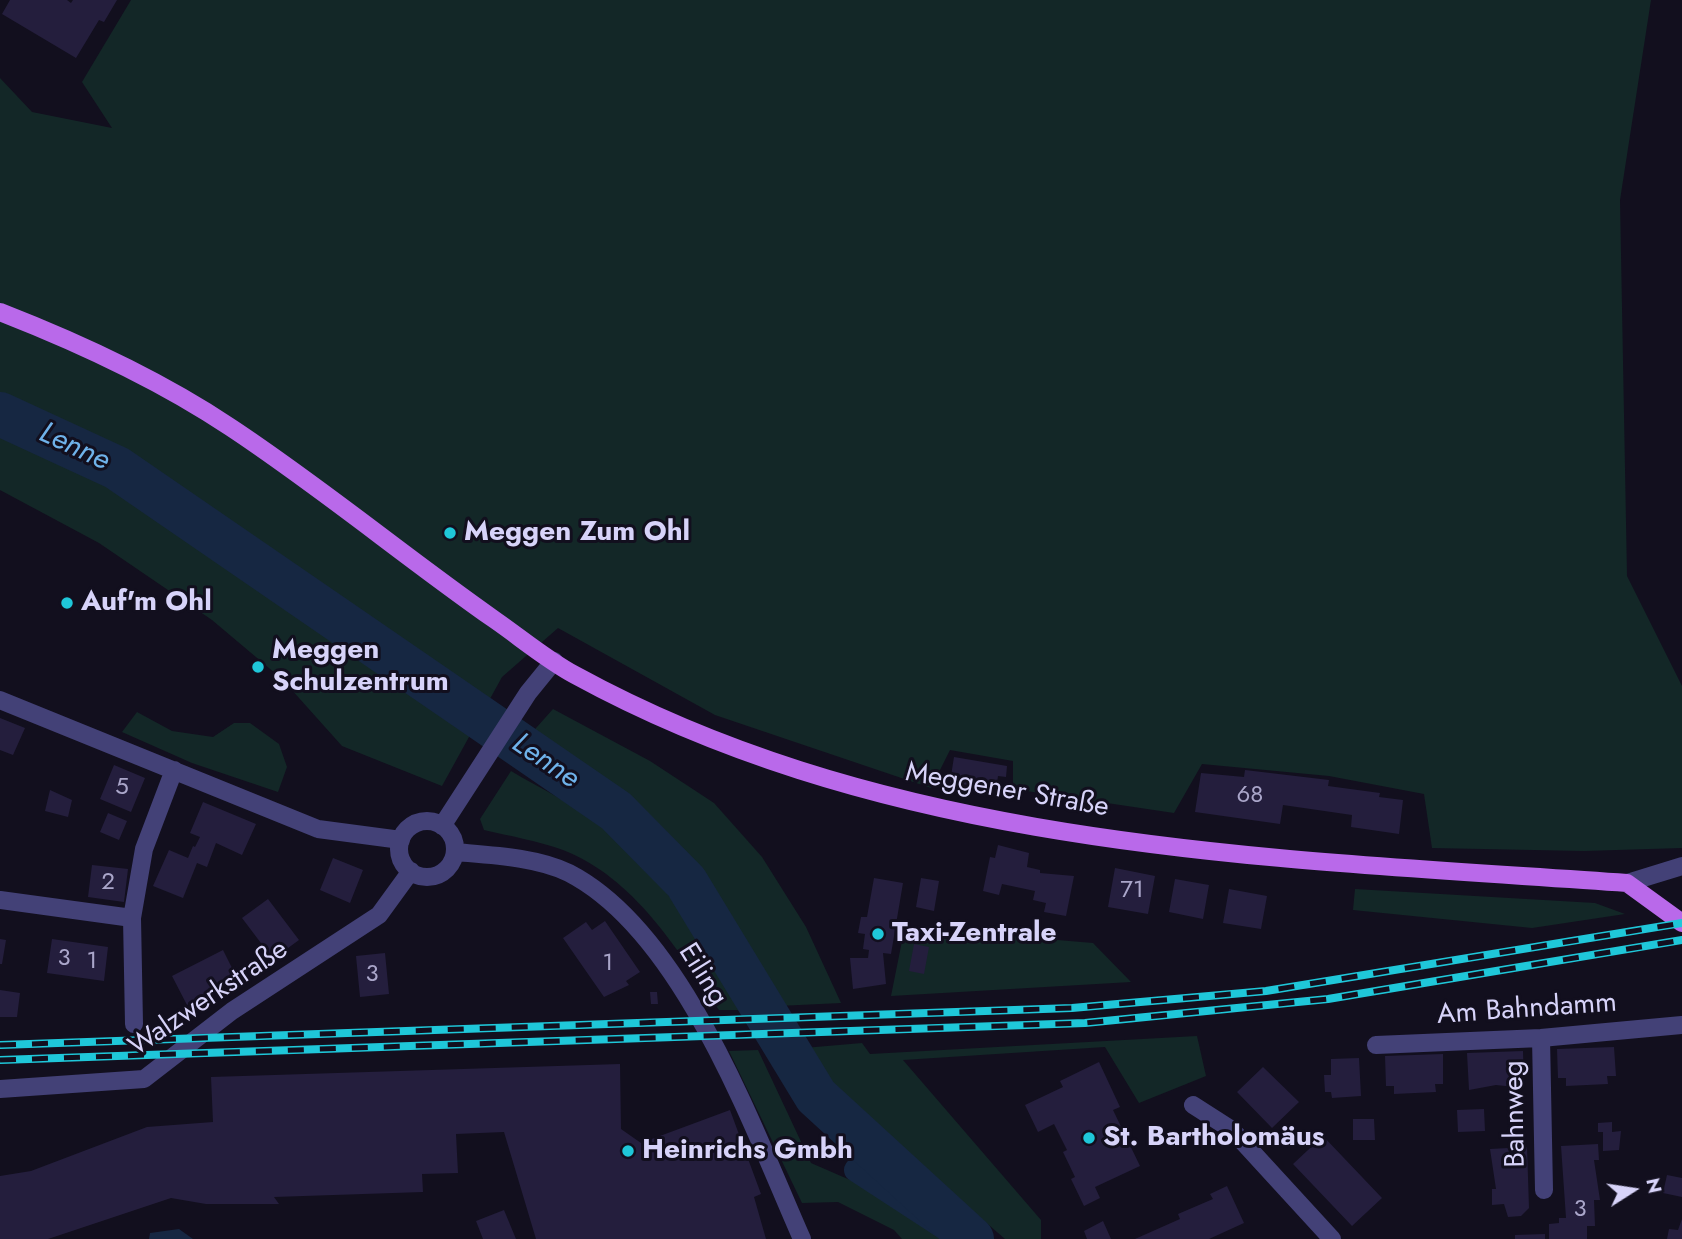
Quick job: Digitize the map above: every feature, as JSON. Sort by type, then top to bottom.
[{"type":"main road","name":"Meggener Straße","points":[[0,312],[139,376],[228,425],[375,534],[572,673],[711,741],[889,797],[1056,830],[1215,850],[1627,883],[1682,923]]},
{"type":"street","points":[[442,826],[528,693],[554,661]]},
{"type":"street","points":[[0,699],[318,829],[401,840]]},
{"type":"street","points":[[134,1024],[132,918],[144,849],[174,770]]},
{"type":"street","points":[[418,822],[434,822],[442,826],[452,837],[454,852],[442,872],[426,877],[411,872],[402,861],[401,840],[404,832],[418,822]]},
{"type":"street","name":"Eiling","points":[[454,852],[508,857],[566,872],[604,895],[643,933],[672,973],[708,1035],[802,1239]]},
{"type":"street","points":[[1627,883],[1680,866]]},
{"type":"street","name":"Walzwerkstraße","points":[[0,1089],[144,1079],[232,1011],[379,915],[411,872]]},
{"type":"street","points":[[0,900],[132,918]]},
{"type":"street","name":"Am Bahndamm","points":[[1376,1045],[1541,1038],[1682,1025]]},
{"type":"street","name":"Bahnweg","points":[[1541,1038],[1544,1189]]},
{"type":"street","points":[[1193,1105],[1232,1130],[1332,1239]]},
{"type":"green space","points":[[131,0],[1651,0],[1620,200],[1627,576],[1682,686],[1682,848],[1584,851],[1432,848],[1424,794],[1329,776],[1202,764],[1174,813],[1013,789],[1013,761],[950,750],[931,788],[715,715],[558,628],[502,677],[442,786],[342,746],[282,679],[212,620],[99,543],[0,490],[0,78],[32,112],[112,128],[82,82]]},
{"type":"green space","points":[[553,709],[650,761],[714,803],[762,857],[806,927],[841,1003],[778,1006],[704,885],[659,831],[634,806],[606,784],[528,737]]},
{"type":"green space","points":[[137,712],[172,731],[213,737],[234,723],[250,723],[279,744],[287,767],[278,792],[192,763],[122,732]]},
{"type":"green space","points":[[511,771],[581,811],[625,846],[681,912],[744,1010],[719,1010],[652,918],[612,878],[589,862],[534,841],[484,830],[480,819]]},
{"type":"green space","points":[[1355,889],[1595,903],[1625,914],[1532,928],[1353,910]]},
{"type":"green space","points":[[939,930],[1093,943],[1131,982],[891,996],[902,941]]},
{"type":"green space","points":[[1197,1036],[1206,1076],[1139,1103],[1105,1047],[903,1060],[1041,1220],[1041,1239],[1005,1239],[839,1095],[804,1048],[862,1043],[870,1054]]},
{"type":"green space","points":[[758,1050],[811,1163],[880,1193],[943,1239],[902,1239],[894,1230],[838,1202],[802,1203],[729,1051]]},
{"type":"water","points":[[179,1229],[193,1239],[149,1239],[150,1233]]},
{"type":"building","points":[[10,0],[67,0],[71,3],[73,0],[117,0],[104,22],[99,20],[76,58],[2,14]]},
{"type":"building","points":[[0,718],[25,728],[13,755],[0,750]]},
{"type":"building","points":[[954,757],[1007,766],[1006,777],[998,776],[996,790],[950,782]]},
{"type":"building","points":[[114,765],[145,778],[131,812],[100,799]]},
{"type":"building","points":[[1245,770],[1329,780],[1328,786],[1380,793],[1379,797],[1403,800],[1399,834],[1351,827],[1352,815],[1283,805],[1280,824],[1195,812],[1201,773],[1244,777]]},
{"type":"building","points":[[50,790],[72,800],[68,817],[45,811]]},
{"type":"building","points":[[203,802],[256,824],[242,855],[216,843],[207,867],[197,863],[183,898],[153,886],[169,850],[188,858],[193,846],[195,847],[200,837],[190,833]]},
{"type":"building","points":[[108,813],[127,821],[119,840],[100,832]]},
{"type":"building","points":[[998,845],[1029,853],[1027,867],[1040,870],[1040,873],[1074,876],[1066,916],[1044,912],[1046,903],[1033,900],[1035,891],[1002,884],[999,895],[983,891],[990,857],[995,858]]},
{"type":"building","points":[[333,858],[363,870],[350,903],[320,890]]},
{"type":"building","points":[[92,865],[128,869],[124,902],[88,897]]},
{"type":"building","points":[[1115,868],[1155,876],[1148,914],[1108,907]]},
{"type":"building","name":"Taxi-Zentrale","points":[[874,878],[903,883],[891,954],[883,953],[886,984],[853,989],[850,958],[868,958],[869,950],[863,949],[865,934],[858,933],[861,917],[867,917]]},
{"type":"building","points":[[921,878],[939,881],[934,911],[916,907]]},
{"type":"building","points":[[1175,879],[1209,885],[1203,919],[1169,912]]},
{"type":"building","points":[[1229,889],[1267,896],[1261,929],[1223,923]]},
{"type":"building","points":[[268,899],[299,940],[273,959],[242,918]]},
{"type":"building","points":[[605,921],[640,972],[626,981],[629,985],[604,997],[563,938],[586,922],[592,930]]},
{"type":"building","points":[[0,939],[6,940],[2,964],[0,964]]},
{"type":"building","points":[[52,939],[108,947],[104,981],[47,973]]},
{"type":"building","points":[[914,944],[929,947],[924,974],[909,971]]},
{"type":"building","points":[[223,950],[238,980],[187,1005],[172,976]]},
{"type":"building","points":[[385,953],[389,994],[360,997],[356,956]]},
{"type":"building","points":[[0,990],[20,993],[17,1017],[0,1017]]},
{"type":"building","points":[[650,992],[657,992],[658,1004],[651,1004]]},
{"type":"building","points":[[1614,1047],[1616,1076],[1607,1076],[1608,1084],[1566,1086],[1566,1078],[1558,1078],[1557,1049]]},
{"type":"building","points":[[1523,1051],[1524,1088],[1496,1085],[1469,1090],[1467,1053]]},
{"type":"building","points":[[1443,1054],[1443,1084],[1435,1084],[1436,1092],[1394,1094],[1394,1086],[1386,1086],[1385,1056]]},
{"type":"building","points":[[1359,1058],[1361,1096],[1332,1098],[1331,1092],[1325,1092],[1324,1075],[1331,1075],[1331,1059]]},
{"type":"building","points":[[1099,1062],[1120,1107],[1113,1110],[1140,1166],[1095,1187],[1100,1198],[1084,1206],[1071,1179],[1075,1177],[1063,1152],[1067,1150],[1054,1124],[1038,1132],[1025,1105],[1063,1087],[1060,1081]]},
{"type":"building","name":"Heinrichs Gmbh","points":[[620,1064],[621,1129],[641,1143],[730,1110],[761,1194],[754,1197],[766,1239],[536,1239],[504,1132],[456,1134],[458,1173],[422,1174],[423,1192],[274,1197],[279,1204],[206,1204],[171,1198],[48,1239],[0,1239],[0,1176],[31,1171],[147,1127],[213,1122],[211,1077]]},
{"type":"building","points":[[1263,1067],[1299,1102],[1272,1128],[1237,1092]]},
{"type":"building","points":[[1484,1109],[1485,1131],[1458,1132],[1457,1110]]},
{"type":"building","points":[[1353,1119],[1374,1119],[1375,1140],[1353,1140]]},
{"type":"building","points":[[1612,1122],[1612,1132],[1621,1131],[1619,1150],[1603,1151],[1603,1132],[1598,1132],[1598,1123]]},
{"type":"building","points":[[1323,1136],[1382,1198],[1352,1226],[1293,1164]]},
{"type":"building","points":[[1598,1144],[1599,1160],[1594,1160],[1600,1200],[1594,1200],[1595,1226],[1587,1226],[1587,1239],[1549,1239],[1549,1224],[1559,1223],[1559,1218],[1566,1218],[1561,1146]]},
{"type":"building","points":[[1527,1147],[1529,1208],[1521,1216],[1508,1217],[1504,1204],[1492,1205],[1492,1189],[1496,1189],[1490,1149]]},
{"type":"building","points":[[1667,1175],[1682,1178],[1682,1197],[1663,1193]]},
{"type":"building","points":[[1227,1186],[1244,1223],[1209,1239],[1135,1239],[1180,1219],[1178,1214],[1213,1199],[1210,1194]]},
{"type":"building","points":[[504,1210],[516,1239],[483,1239],[476,1221]]},
{"type":"building","points":[[1682,1219],[1682,1239],[1667,1239],[1669,1229],[1678,1230]]},
{"type":"building","points":[[1103,1221],[1111,1239],[1087,1239],[1084,1231]]},
{"type":"building","points":[[1545,1234],[1545,1239],[1515,1239],[1515,1235]]},
{"type":"waterway","name":"Lenne","points":[[0,414],[117,468],[616,811],[686,882],[816,1096],[972,1239]]},
{"type":"waterway","points":[[856,1170],[962,1239]]},
{"type":"railway","points":[[0,1045],[1072,1008],[1266,991],[1682,923]]},
{"type":"railway","points":[[0,1060],[1085,1023],[1328,999],[1682,940]]},
{"type":"place","name":"Meggen Zum Ohl","points":[[450,533]]},
{"type":"place","name":"Auf'm Ohl","points":[[67,603]]},
{"type":"place","name":"Meggen Schulzentrum","points":[[258,667]]},
{"type":"place","name":"Taxi-Zentrale","points":[[878,934]]},
{"type":"place","name":"St. Bartholomäus","points":[[1089,1138]]},
{"type":"place","name":"Heinrichs Gmbh","points":[[628,1151]]}]
